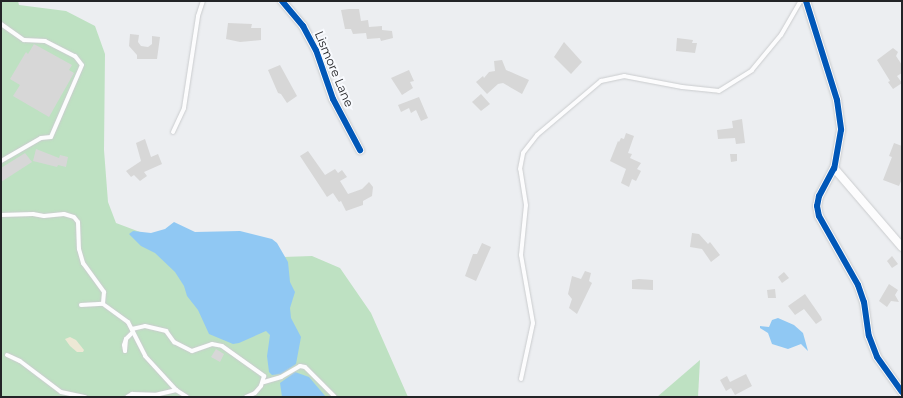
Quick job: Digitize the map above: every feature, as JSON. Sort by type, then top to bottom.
[{"type":"street","name":"Lismore Lane","points":[[282,1],[304,26],[316,50],[333,99],[360,150]]},
{"type":"street","points":[[806,1],[837,100],[841,130],[834,168],[819,196],[817,206],[819,216],[858,286],[864,302],[868,336],[877,357],[902,392]]},
{"type":"street","points":[[834,168],[902,247]]},
{"type":"lane","points":[[173,132],[184,108],[198,16],[203,1]]},
{"type":"lane","points":[[521,379],[533,323],[521,261],[526,204],[520,169],[523,154],[537,135],[600,81],[624,76],[682,87],[719,91],[752,70],[781,35],[801,1]]},
{"type":"lane","points":[[1,24],[24,40],[45,40],[75,56],[82,66],[51,137],[41,138],[1,162]]},
{"type":"lane","points":[[1,215],[33,214],[44,216],[64,214],[74,217],[78,222],[79,249],[83,262],[104,292],[103,304]]},
{"type":"lane","points":[[80,305],[103,304],[123,316],[133,331],[145,356],[176,390],[187,397]]},
{"type":"lane","points":[[126,339],[133,331],[145,326],[166,331],[174,342],[192,351],[218,345],[259,371],[264,376],[264,382]]},
{"type":"lane","points":[[7,355],[20,362],[61,392],[85,397]]},
{"type":"lane","points":[[246,397],[255,392],[264,382],[281,377],[300,366],[305,367],[335,397]]},
{"type":"lane","points":[[127,397],[132,394],[155,395],[176,390]]},
{"type":"green space","points":[[1,1],[18,1],[19,5],[66,11],[95,26],[105,54],[104,150],[108,202],[116,223],[164,241],[283,257],[312,256],[340,268],[371,313],[408,397],[1,397]]},
{"type":"green space","points":[[700,360],[698,397],[657,397]]},
{"type":"sand","points":[[70,337],[76,340],[84,350],[83,352],[77,352],[70,346],[65,339]]},
{"type":"water","points":[[174,222],[195,232],[240,231],[272,239],[277,243],[288,262],[290,282],[295,292],[290,308],[291,318],[301,337],[296,364],[281,374],[272,375],[269,372],[267,356],[270,335],[266,331],[233,344],[209,334],[198,310],[187,296],[184,286],[175,272],[155,253],[141,246],[129,234],[133,231],[151,233],[165,229]]},
{"type":"water","points":[[778,318],[794,325],[803,333],[808,351],[801,344],[788,349],[772,344],[768,333],[760,328],[760,326],[769,327],[772,320]]},
{"type":"water","points":[[295,372],[309,377],[326,397],[282,397],[280,383]]},
{"type":"building","points":[[359,9],[361,21],[368,20],[369,27],[382,26],[382,30],[392,31],[393,38],[381,41],[380,38],[367,39],[366,33],[353,34],[351,29],[345,29],[341,10]]},
{"type":"building","points":[[228,23],[252,24],[251,28],[261,28],[261,40],[240,42],[226,39]]},
{"type":"building","points":[[130,34],[139,35],[138,42],[141,46],[148,47],[152,44],[152,36],[160,37],[157,59],[137,59],[137,55],[129,46]]},
{"type":"building","points":[[677,38],[693,40],[692,43],[697,43],[695,53],[676,51]]},
{"type":"building","points":[[564,42],[582,62],[571,74],[554,57]]},
{"type":"building","points":[[34,44],[72,65],[69,70],[74,73],[49,117],[13,96],[20,85],[10,79],[26,52],[28,54]]},
{"type":"building","points":[[893,48],[898,52],[896,56],[902,65],[902,73],[897,76],[902,83],[893,89],[877,60]]},
{"type":"building","points":[[502,60],[506,70],[529,80],[522,94],[503,83],[498,84],[487,94],[476,82],[483,76],[484,78],[489,72],[495,71],[494,61]]},
{"type":"building","points":[[280,65],[297,96],[287,103],[281,94],[278,93],[268,70]]},
{"type":"building","points":[[409,70],[414,81],[410,82],[413,88],[402,95],[391,78]]},
{"type":"building","points":[[481,94],[490,104],[481,111],[472,102]]},
{"type":"building","points":[[419,97],[428,118],[421,121],[416,110],[411,113],[409,108],[401,112],[398,105]]},
{"type":"building","points":[[742,119],[745,143],[736,144],[735,138],[718,139],[717,130],[733,128],[732,121]]},
{"type":"building","points":[[626,133],[634,136],[628,153],[632,154],[630,158],[641,163],[637,169],[641,171],[636,181],[632,179],[629,187],[621,183],[626,169],[610,161],[618,141],[621,138],[624,139]]},
{"type":"building","points":[[145,139],[151,157],[158,154],[162,164],[144,172],[147,176],[140,181],[134,175],[131,177],[126,171],[141,161],[136,143]]},
{"type":"building","points":[[894,143],[902,146],[902,179],[899,186],[883,180],[892,157],[889,156]]},
{"type":"building","points":[[36,149],[59,158],[60,155],[68,157],[66,167],[58,165],[57,167],[33,161]]},
{"type":"building","points":[[308,151],[325,175],[335,169],[338,173],[342,170],[347,177],[340,181],[348,194],[362,189],[369,182],[373,187],[372,196],[363,201],[363,205],[346,211],[341,201],[339,202],[333,193],[327,197],[300,156]]},
{"type":"building","points":[[25,153],[32,162],[1,182],[1,168]]},
{"type":"building","points":[[730,154],[737,154],[737,161],[731,162]]},
{"type":"building","points":[[692,233],[699,234],[708,244],[710,242],[720,255],[711,262],[702,249],[690,247]]},
{"type":"building","points":[[482,243],[491,247],[476,281],[465,276],[473,254],[477,254]]},
{"type":"building","points":[[892,256],[898,264],[892,268],[887,261]]},
{"type":"building","points":[[585,271],[591,273],[589,281],[592,283],[577,314],[569,308],[572,299],[568,294],[572,276],[581,279]]},
{"type":"building","points":[[784,272],[789,278],[782,283],[778,277]]},
{"type":"building","points":[[632,280],[653,280],[653,290],[632,289]]},
{"type":"building","points":[[889,284],[898,290],[895,295],[899,302],[891,301],[887,307],[879,301]]},
{"type":"building","points":[[775,289],[776,298],[768,298],[767,290]]},
{"type":"building","points":[[805,294],[821,317],[822,320],[816,324],[804,309],[795,315],[788,306]]},
{"type":"building","points":[[216,349],[224,354],[220,362],[211,357]]},
{"type":"building","points":[[746,374],[752,386],[735,395],[731,388],[726,391],[720,380],[727,376],[730,382]]},
{"type":"cycle path","points":[[282,1],[303,26],[316,50],[333,99],[360,150]]},
{"type":"cycle path","points":[[806,1],[837,100],[841,130],[834,168],[819,196],[817,206],[819,216],[858,285],[864,302],[869,336],[877,357],[902,392]]}]
